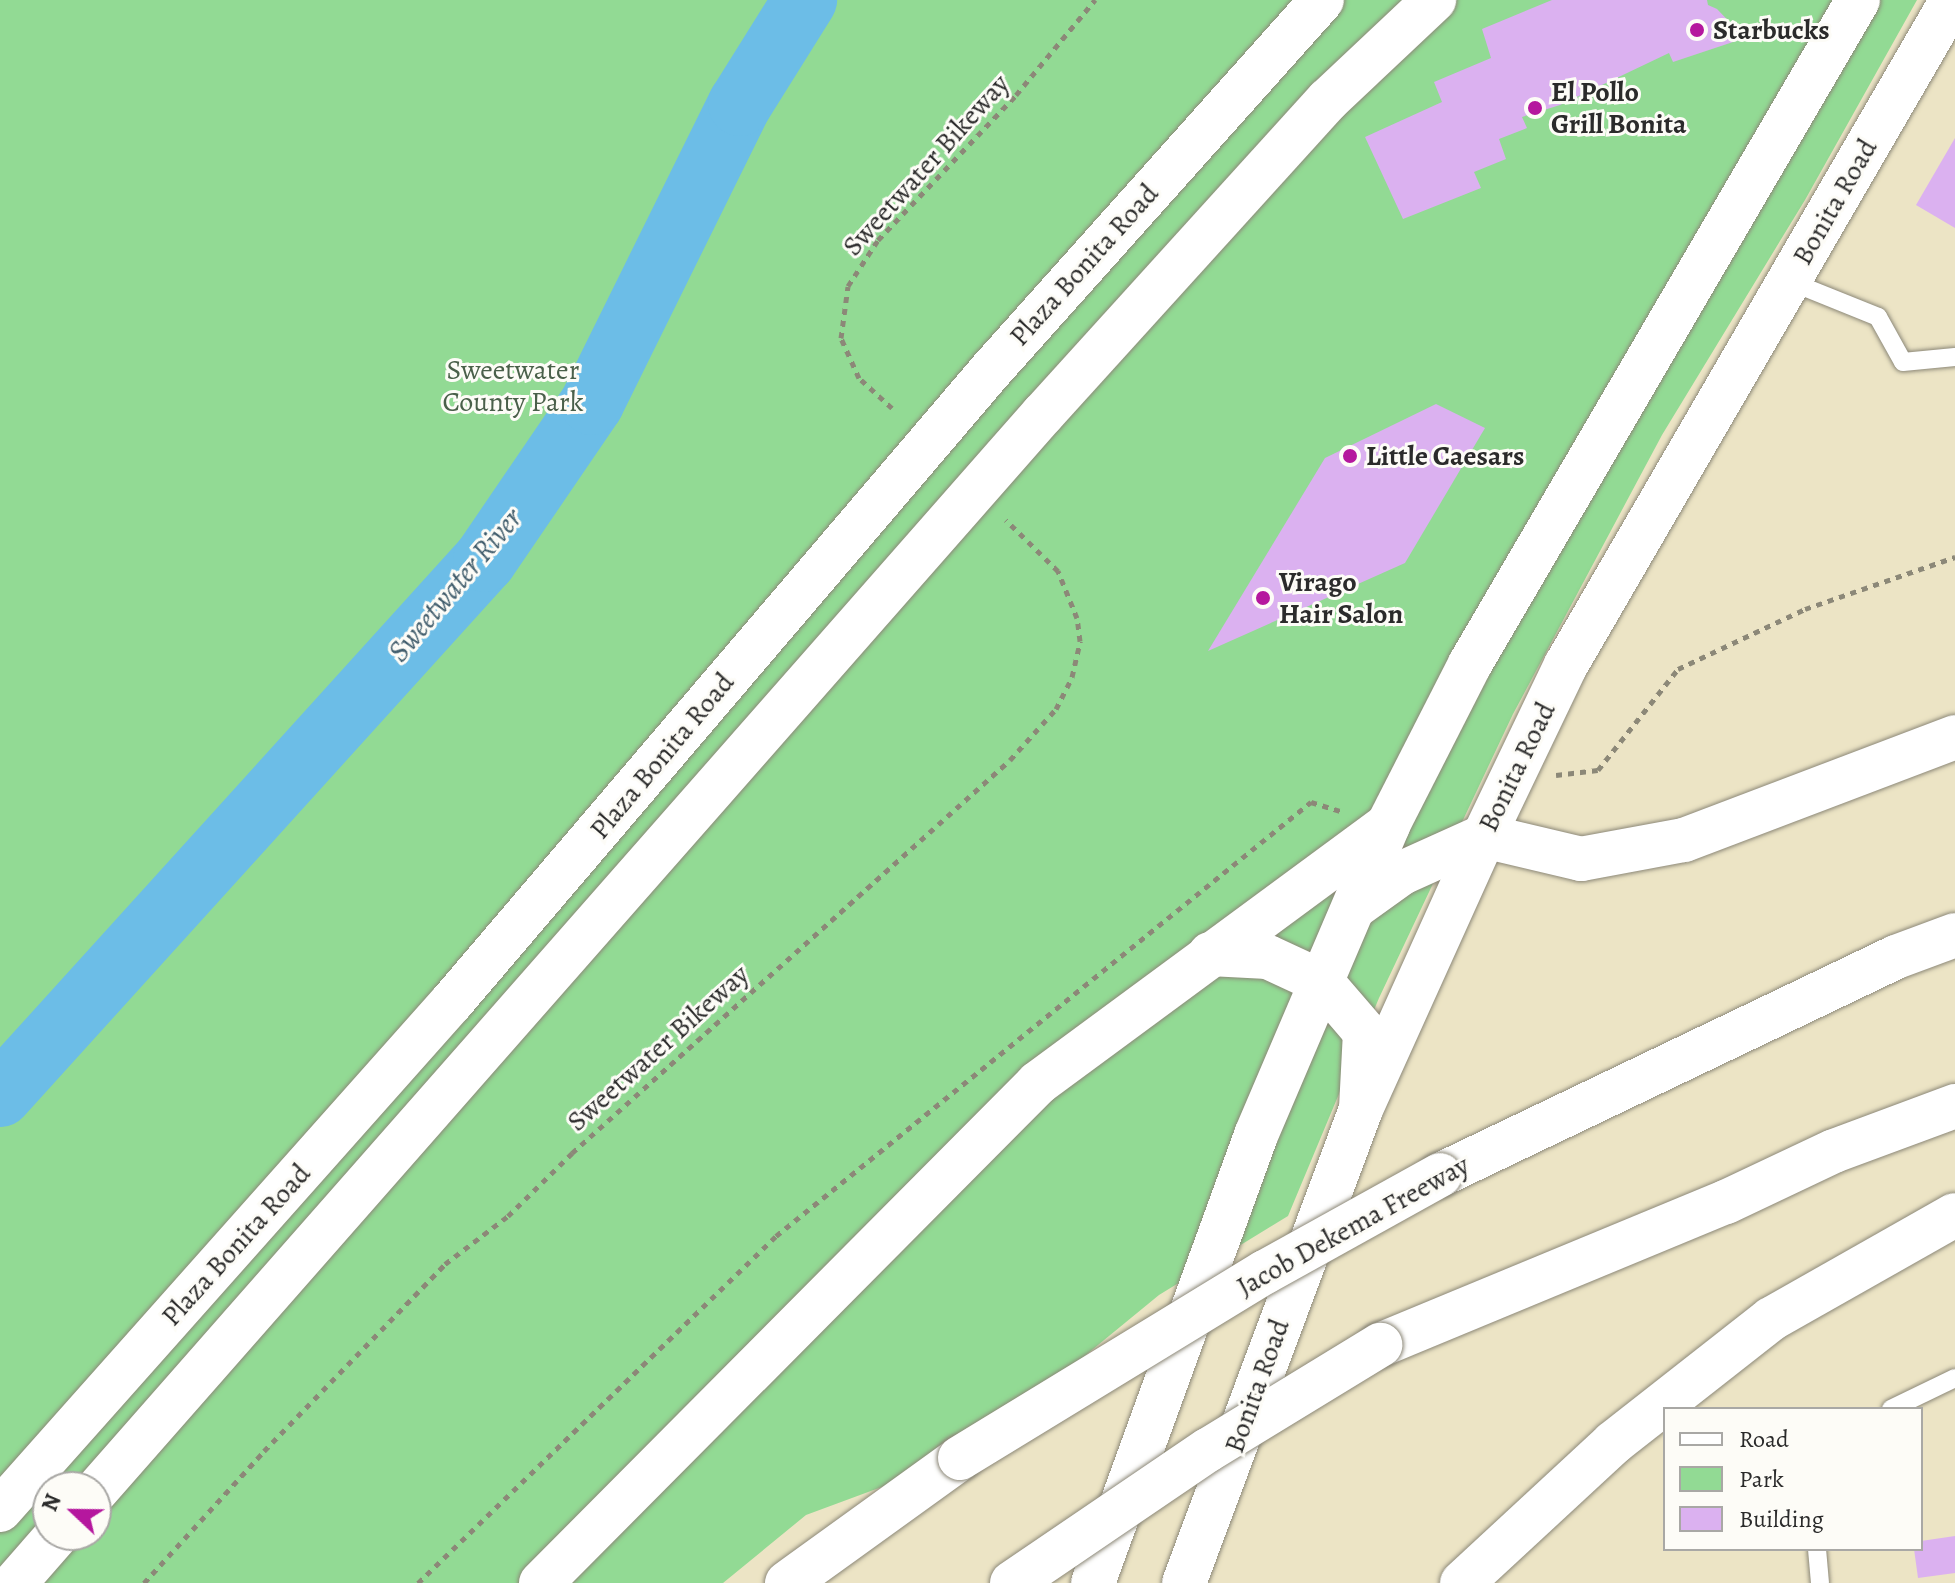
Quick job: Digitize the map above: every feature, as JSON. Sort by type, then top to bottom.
[{"type":"main road","name":"Plaza Bonita Road","points":[[0,1510],[451,1003],[992,369],[1322,0]]},
{"type":"main road","name":"Plaza Bonita Road","points":[[112,1473],[1043,414],[1328,100],[1434,0]]},
{"type":"main road","points":[[1093,1583],[1256,1135],[1388,825],[1470,664],[1858,0]]},
{"type":"main road","name":"Bonita Road","points":[[1184,1583],[1361,1109],[1484,836],[1566,665],[1952,0]]},
{"type":"main road","points":[[1356,906],[1402,873],[1484,836],[1581,859],[1684,840],[1955,737]]},
{"type":"main road","points":[[541,1583],[1038,1083],[1388,825]]},
{"type":"main road","name":"Jacob Dekema Freeway","points":[[787,1583],[960,1458],[1265,1272],[1440,1175],[1896,957],[1955,935]]},
{"type":"main road","points":[[1210,954],[1268,957],[1322,982],[1365,1032],[1361,1109]]},
{"type":"main road","points":[[1012,1583],[1208,1450],[1380,1345],[1726,1202],[1834,1151],[1955,1106]]},
{"type":"main road","points":[[1462,1583],[1613,1443],[1771,1319],[1955,1215]]},
{"type":"main road","points":[[15,1583],[43,1551]]},
{"type":"lane","points":[[1789,281],[1878,317],[1903,362],[1955,357]]},
{"type":"lane","points":[[1895,1407],[1955,1378]]},
{"type":"lane","points":[[1817,1551],[1820,1583]]},
{"type":"path","name":"Sweetwater Bikeway","points":[[892,408],[859,378],[841,338],[848,286],[878,240],[1016,95],[1095,0]]},
{"type":"path","name":"Sweetwater Bikeway","points":[[144,1583],[264,1451],[445,1264],[508,1216],[572,1153],[1010,760],[1056,709],[1072,677],[1080,641],[1077,618],[1058,571],[1006,520]]},
{"type":"path","points":[[1511,780],[1598,770],[1678,669],[1805,609],[1955,557]]},
{"type":"path","points":[[418,1583],[776,1236],[1311,802],[1388,825]]},
{"type":"green space","name":"Sweetwater County Park","points":[[0,0],[1917,0],[1805,200],[1662,435],[1513,714],[1379,998],[1288,1216],[1159,1295],[960,1458],[806,1515],[723,1583],[0,1583]]},
{"type":"building","points":[[1552,0],[1707,0],[1708,5],[1717,9],[1745,38],[1673,62],[1669,53],[1560,105],[1522,117],[1527,128],[1499,139],[1506,159],[1474,172],[1481,188],[1403,219],[1365,137],[1442,102],[1434,82],[1491,58],[1482,29]]},
{"type":"building","points":[[1955,138],[1955,228],[1916,205]]},
{"type":"building","points":[[1436,404],[1485,428],[1405,563],[1208,651],[1325,458]]},
{"type":"building","points":[[1955,1536],[1955,1573],[1918,1578],[1914,1551],[1923,1551],[1923,1541]]},
{"type":"waterway","name":"Sweetwater River","points":[[0,1095],[485,560],[592,403],[740,104],[805,0]]},
{"type":"place","name":"Starbucks","points":[[1697,30]]},
{"type":"place","name":"El Pollo Grill Bonita","points":[[1535,108]]},
{"type":"place","name":"Little Caesars","points":[[1350,456]]},
{"type":"place","name":"Virago Hair Salon","points":[[1263,598]]}]
